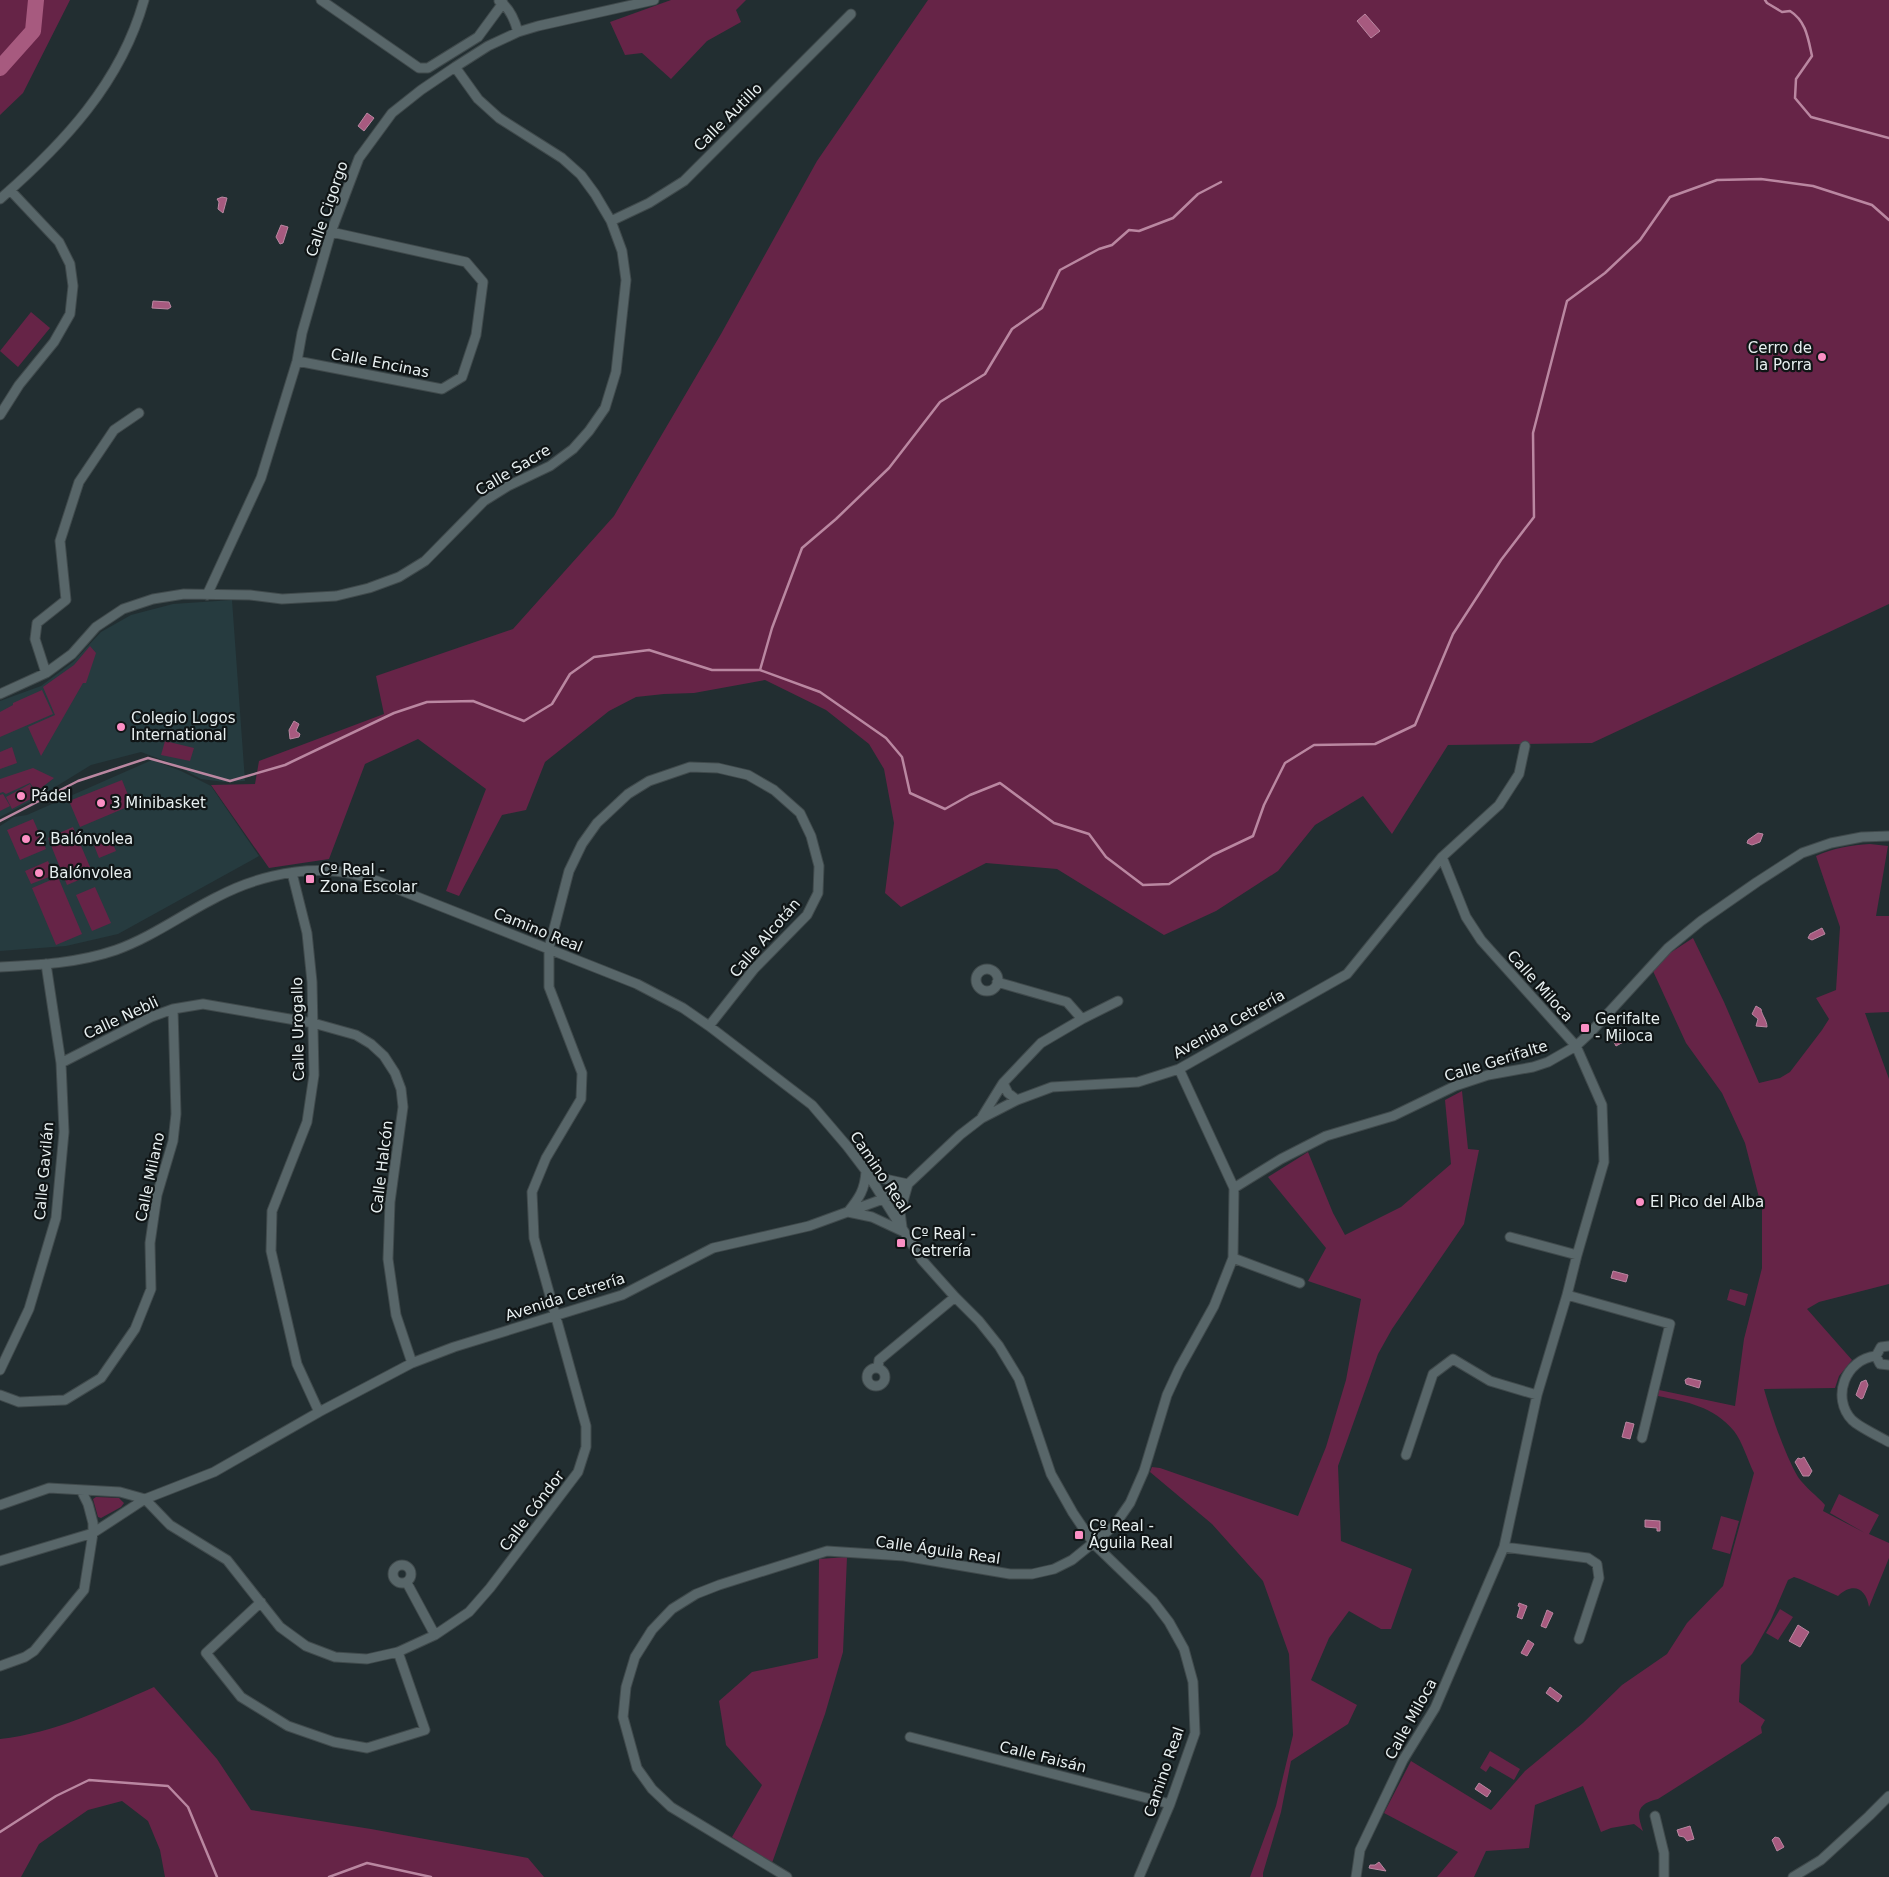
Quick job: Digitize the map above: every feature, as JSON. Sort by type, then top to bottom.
[{"type":"street","points":[[0,199],[68,133],[106,86],[120,60],[144,0]]},
{"type":"street","points":[[321,0],[419,68],[428,68],[478,37],[500,2],[515,22],[518,32]]},
{"type":"street","name":"Calle Cigorgo","points":[[206,595],[261,478],[297,361],[302,333],[331,232],[359,158],[392,113],[455,67],[488,46],[518,32],[654,0]]},
{"type":"street","name":"Calle Autillo","points":[[611,221],[649,203],[684,181],[851,14]]},
{"type":"street","name":"Calle Sacre","points":[[0,694],[46,673],[72,654],[96,628],[124,610],[153,599],[184,594],[250,594],[282,599],[336,596],[369,588],[399,577],[425,561],[484,501],[508,486],[550,466],[573,448],[589,431],[605,408],[616,372],[626,280],[622,251],[611,221],[581,175],[562,158],[499,118],[478,99],[455,67]]},
{"type":"street","points":[[0,415],[19,385],[58,335],[70,314],[74,286],[70,264],[59,242],[10,190]]},
{"type":"street","name":"Calle Encinas","points":[[297,361],[442,389],[462,377],[476,335],[483,282],[466,262],[331,232]]},
{"type":"street","points":[[46,673],[35,639],[36,623],[66,600],[60,541],[79,482],[114,430],[139,413]]},
{"type":"street","name":"Avenida Cetrería","points":[[0,1562],[93,1533],[145,1499],[214,1472],[319,1412],[412,1363],[454,1347],[622,1295],[713,1248],[810,1226],[883,1199],[908,1184],[960,1135],[982,1118],[1017,1100],[1052,1087],[1138,1082],[1179,1069],[1347,974],[1442,857],[1500,805],[1519,774],[1525,746]]},
{"type":"street","name":"Calle Alcotán","points":[[555,1317],[534,1238],[532,1192],[546,1158],[581,1099],[582,1073],[549,987],[549,948],[570,871],[582,844],[597,823],[628,794],[649,781],[690,767],[718,768],[748,775],[774,790],[800,813],[811,836],[819,866],[818,893],[807,915],[754,969],[709,1026]]},
{"type":"street","name":"Calle Gerifalte","points":[[1234,1188],[1281,1159],[1326,1136],[1393,1116],[1454,1086],[1488,1075],[1533,1067],[1548,1062],[1576,1046],[1668,948],[1701,921],[1757,882],[1802,853],[1830,843],[1889,836]]},
{"type":"street","name":"Calle Miloca","points":[[1356,1877],[1360,1850],[1404,1760],[1435,1708],[1504,1547],[1537,1395],[1568,1296],[1577,1255],[1604,1162],[1602,1105],[1576,1046],[1481,940],[1466,917],[1442,857]]},
{"type":"street","name":"Camino Real","points":[[0,967],[46,964],[93,957],[117,950],[142,939],[229,891],[259,880],[306,871],[331,871],[372,879],[549,948],[654,992],[709,1026],[812,1105],[831,1125],[866,1171],[922,1260],[954,1297],[979,1320],[999,1346],[1019,1378],[1051,1474],[1072,1513],[1094,1544],[1153,1601],[1169,1622],[1184,1649],[1193,1682],[1195,1733],[1170,1804],[1139,1877]]},
{"type":"street","name":"Calle Urogallo","points":[[292,873],[307,933],[312,982],[314,1075],[307,1122],[272,1211],[271,1251],[297,1364],[319,1412]]},
{"type":"street","name":"Calle Gavilán","points":[[0,1370],[29,1309],[56,1218],[64,1132],[61,1062],[46,964]]},
{"type":"street","points":[[997,982],[1067,1002],[1082,1018]]},
{"type":"street","points":[[982,1118],[1003,1083],[1042,1043],[1082,1018],[1118,1001]]},
{"type":"street","name":"Calle Nebli","points":[[61,1062],[151,1017],[173,1009],[203,1004],[313,1023]]},
{"type":"street","name":"Calle Milano","points":[[0,1395],[19,1402],[66,1400],[101,1378],[135,1329],[150,1289],[150,1243],[157,1195],[172,1142],[175,1123],[173,1009]]},
{"type":"street","name":"Calle Halcón","points":[[313,1023],[356,1035],[371,1044],[384,1056],[401,1089],[403,1107],[390,1202],[388,1258],[396,1315],[412,1363]]},
{"type":"street","name":"Calle Águila Real","points":[[787,1877],[671,1807],[652,1789],[637,1768],[623,1717],[626,1687],[635,1657],[652,1630],[672,1609],[696,1594],[827,1551],[904,1556],[1010,1574],[1032,1574],[1054,1569],[1072,1560],[1114,1526],[1130,1502],[1144,1471],[1167,1395],[1179,1369],[1214,1306],[1233,1258],[1234,1188],[1179,1069]]},
{"type":"street","points":[[1003,1083],[1008,1093],[1017,1100]]},
{"type":"street","points":[[866,1171],[885,1179],[908,1184],[900,1212],[902,1231],[872,1217],[848,1212],[866,1184],[866,1171]]},
{"type":"street","points":[[1510,1237],[1577,1255]]},
{"type":"street","points":[[1233,1258],[1300,1282]]},
{"type":"street","points":[[1568,1296],[1670,1324],[1642,1438]]},
{"type":"street","points":[[878,1368],[879,1360],[954,1297]]},
{"type":"street","name":"Calle Cóndor","points":[[145,1499],[170,1526],[227,1560],[280,1627],[306,1646],[335,1657],[367,1659],[398,1652],[436,1635],[469,1612],[578,1472],[586,1447],[586,1426],[555,1317]]},
{"type":"street","points":[[1876,1356],[1881,1347],[1889,1346]]},
{"type":"street","points":[[1876,1356],[1870,1356],[1852,1366],[1842,1387],[1844,1405],[1852,1420],[1889,1442]]},
{"type":"street","points":[[1876,1356],[1880,1364],[1889,1365]]},
{"type":"street","points":[[1406,1455],[1433,1374],[1453,1360],[1490,1381],[1537,1395]]},
{"type":"street","points":[[0,1504],[50,1488],[120,1492],[145,1499]]},
{"type":"street","points":[[0,1666],[25,1657],[34,1651],[84,1590],[93,1533],[91,1514],[81,1490]]},
{"type":"street","points":[[1504,1547],[1588,1558],[1597,1564],[1599,1578],[1578,1639]]},
{"type":"street","points":[[407,1583],[436,1635]]},
{"type":"street","points":[[261,1602],[206,1653],[241,1697],[288,1726],[334,1742],[368,1748],[425,1730],[398,1652]]},
{"type":"street","name":"Calle Faisán","points":[[910,1737],[1170,1804]]},
{"type":"street","points":[[1793,1877],[1821,1860],[1889,1796]]},
{"type":"street","points":[[1656,1816],[1664,1853],[1664,1877]]},
{"type":"shaded area","points":[[0,0],[70,0],[23,93],[0,115]]},
{"type":"shaded area","points":[[671,0],[746,0],[736,10],[741,22],[707,41],[671,79],[642,53],[625,55],[610,22]]},
{"type":"shaded area","points":[[928,0],[1889,0],[1889,604],[1592,743],[1448,745],[1392,834],[1363,796],[1315,825],[1278,871],[1216,911],[1164,935],[1057,869],[986,863],[901,907],[885,893],[894,823],[884,769],[869,744],[826,710],[765,680],[694,693],[636,697],[609,711],[545,762],[526,810],[502,815],[459,896],[446,891],[486,789],[418,739],[365,764],[329,859],[269,868],[211,785],[255,784],[259,761],[384,714],[376,676],[513,629],[614,516],[721,334],[817,161]]},
{"type":"shaded area","points":[[1365,14],[1380,31],[1371,38],[1357,21]]},
{"type":"shaded area","points":[[367,113],[374,118],[364,131],[358,126]]},
{"type":"shaded area","points":[[227,198],[223,213],[218,209],[219,202],[217,199]]},
{"type":"shaded area","points":[[281,225],[288,227],[283,243],[280,244],[276,237]]},
{"type":"shaded area","points":[[153,301],[169,302],[171,307],[168,309],[152,308]]},
{"type":"shaded area","points":[[31,312],[50,328],[18,367],[0,351]]},
{"type":"shaded area","name":"Colegio Logos International","points":[[232,600],[245,781],[224,782],[201,779],[171,763],[141,752],[91,765],[39,797],[0,817],[0,701],[41,686],[73,662],[101,632],[131,615],[173,604]]},
{"type":"shaded area","points":[[90,646],[96,653],[86,683],[83,683],[41,756],[28,727],[55,715],[43,687],[74,665]]},
{"type":"shaded area","points":[[42,690],[53,714],[0,737],[0,712],[13,705],[13,703]]},
{"type":"shaded area","points":[[294,721],[299,724],[296,731],[300,734],[299,737],[290,739],[289,730]]},
{"type":"shaded area","points":[[165,741],[194,748],[190,761],[161,755]]},
{"type":"shaded area","points":[[12,747],[17,763],[0,769],[0,752]]},
{"type":"shaded area","points":[[152,760],[181,771],[211,786],[259,856],[118,934],[66,946],[0,951],[0,826],[14,817],[27,815]]},
{"type":"shaded area","points":[[33,768],[54,778],[36,792],[30,783],[6,794],[0,793],[0,779]]},
{"type":"shaded area","name":"3 Minibasket","points":[[122,780],[132,805],[80,827],[69,801]]},
{"type":"shaded area","name":"Pádel","points":[[30,784],[36,796],[12,809],[6,797]]},
{"type":"shaded area","points":[[3,794],[10,806],[0,811],[0,795]]},
{"type":"shaded area","name":"2 Balónvolea","points":[[33,819],[46,849],[20,860],[7,830]]},
{"type":"shaded area","points":[[73,827],[93,874],[67,885],[48,838]]},
{"type":"shaded area","points":[[108,833],[116,851],[99,858],[92,840]]},
{"type":"shaded area","points":[[1758,833],[1763,834],[1760,842],[1752,845],[1747,843],[1748,840]]},
{"type":"shaded area","points":[[1870,844],[1888,846],[1876,916],[1889,916],[1889,1012],[1865,1013],[1889,1079],[1889,1284],[1819,1302],[1807,1309],[1852,1360],[1839,1376],[1835,1388],[1764,1389],[1770,1410],[1793,1468],[1801,1481],[1825,1505],[1823,1511],[1865,1533],[1830,1513],[1839,1494],[1879,1515],[1869,1534],[1889,1543],[1889,1558],[1869,1607],[1865,1595],[1858,1589],[1849,1589],[1838,1596],[1794,1577],[1788,1580],[1770,1622],[1752,1654],[1741,1665],[1739,1702],[1765,1720],[1761,1727],[1762,1733],[1658,1799],[1642,1806],[1639,1819],[1643,1831],[1634,1824],[1611,1828],[1601,1832],[1583,1786],[1535,1805],[1529,1848],[1486,1851],[1474,1877],[1437,1877],[1458,1852],[1384,1813],[1411,1761],[1491,1810],[1525,1771],[1583,1723],[1622,1685],[1667,1654],[1687,1623],[1723,1586],[1754,1473],[1740,1440],[1726,1423],[1699,1406],[1658,1396],[1659,1390],[1735,1406],[1744,1339],[1762,1268],[1762,1209],[1745,1143],[1722,1093],[1686,1043],[1653,971],[1670,953],[1693,938],[1724,1002],[1759,1083],[1780,1078],[1790,1072],[1829,1019],[1816,998],[1836,990],[1840,927],[1816,856],[1842,847]]},
{"type":"shaded area","name":"Balónvolea","points":[[48,861],[54,875],[31,884],[25,871]]},
{"type":"shaded area","points":[[58,877],[82,934],[56,945],[32,888]]},
{"type":"shaded area","points":[[95,887],[111,923],[92,931],[76,895]]},
{"type":"shaded area","points":[[1822,928],[1825,934],[1812,940],[1808,938],[1810,934]]},
{"type":"shaded area","points":[[1756,1006],[1761,1009],[1767,1027],[1756,1026],[1758,1019],[1752,1014]]},
{"type":"shaded area","points":[[1623,1032],[1627,1040],[1616,1046],[1612,1038]]},
{"type":"shaded area","points":[[1462,1091],[1468,1149],[1479,1150],[1464,1224],[1392,1329],[1378,1354],[1338,1466],[1341,1541],[1412,1569],[1391,1629],[1381,1629],[1349,1611],[1329,1638],[1311,1680],[1357,1705],[1348,1724],[1291,1761],[1281,1812],[1263,1877],[1250,1877],[1276,1806],[1293,1735],[1289,1654],[1263,1581],[1212,1524],[1150,1472],[1152,1467],[1160,1468],[1298,1516],[1326,1447],[1346,1380],[1361,1299],[1308,1281],[1326,1248],[1268,1177],[1308,1152],[1333,1213],[1345,1235],[1401,1207],[1451,1164],[1445,1100]]},
{"type":"shaded area","points":[[1613,1271],[1628,1275],[1626,1282],[1611,1278]]},
{"type":"shaded area","points":[[1730,1289],[1748,1294],[1745,1306],[1727,1300]]},
{"type":"shaded area","points":[[1688,1378],[1701,1381],[1699,1388],[1686,1384],[1685,1380]]},
{"type":"shaded area","points":[[1866,1380],[1868,1385],[1861,1399],[1856,1395],[1861,1382]]},
{"type":"shaded area","points":[[1626,1422],[1634,1424],[1630,1439],[1622,1437]]},
{"type":"shaded area","points":[[1804,1457],[1812,1471],[1809,1476],[1803,1476],[1795,1462],[1798,1458]]},
{"type":"shaded area","points":[[96,1497],[119,1498],[124,1503],[121,1507],[101,1518],[98,1517],[93,1499]]},
{"type":"shaded area","points":[[1721,1516],[1739,1521],[1730,1554],[1712,1549]]},
{"type":"shaded area","points":[[1645,1520],[1660,1521],[1660,1531],[1657,1531],[1657,1528],[1645,1527]]},
{"type":"shaded area","points":[[847,1557],[843,1652],[825,1714],[772,1863],[732,1837],[762,1785],[726,1745],[719,1701],[752,1672],[818,1658],[819,1559]]},
{"type":"shaded area","points":[[1519,1603],[1527,1606],[1522,1619],[1517,1617],[1520,1607],[1518,1606]]},
{"type":"shaded area","points":[[1780,1609],[1793,1617],[1778,1640],[1766,1633]]},
{"type":"shaded area","points":[[1547,1610],[1553,1613],[1546,1628],[1541,1626]]},
{"type":"shaded area","points":[[1798,1625],[1809,1632],[1800,1647],[1789,1641]]},
{"type":"shaded area","points":[[1528,1640],[1534,1644],[1527,1656],[1521,1653]]},
{"type":"shaded area","points":[[154,1687],[217,1759],[251,1810],[371,1829],[528,1858],[544,1877],[165,1877],[160,1850],[148,1821],[122,1801],[88,1810],[39,1844],[21,1877],[0,1877],[0,1739],[60,1726],[98,1712]]},
{"type":"shaded area","points":[[1550,1687],[1562,1696],[1558,1702],[1546,1693]]},
{"type":"shaded area","points":[[1490,1751],[1520,1769],[1514,1780],[1490,1766],[1486,1772],[1480,1768]]},
{"type":"shaded area","points":[[1479,1783],[1491,1791],[1487,1797],[1475,1789]]},
{"type":"shaded area","points":[[1690,1826],[1694,1839],[1687,1841],[1684,1837],[1679,1836],[1677,1830]]},
{"type":"shaded area","points":[[1775,1837],[1779,1838],[1784,1847],[1777,1851],[1772,1840]]},
{"type":"shaded area","points":[[1379,1862],[1386,1871],[1369,1868],[1370,1865],[1375,1865]]},
{"type":"waterway","points":[[0,68],[33,31],[36,0]]},
{"type":"waterway","points":[[1765,0],[1782,12],[1790,11],[1800,20],[1806,30],[1812,56],[1796,79],[1795,98],[1811,117],[1889,138]]},
{"type":"waterway","points":[[0,821],[78,781],[148,758],[230,781],[285,765],[394,713],[427,702],[473,701],[524,721],[552,704],[570,674],[594,657],[649,650],[712,670],[760,670],[820,692],[886,738],[902,757],[910,793],[945,809],[970,795],[1000,783],[1054,823],[1089,834],[1106,857],[1143,885],[1169,884],[1213,855],[1253,836],[1264,805],[1285,763],[1314,745],[1375,744],[1415,725],[1453,634],[1501,560],[1534,517],[1533,433],[1567,301],[1605,273],[1640,240],[1670,197],[1717,180],[1761,179],[1813,186],[1872,205],[1889,220]]},
{"type":"waterway","points":[[760,670],[772,628],[802,548],[836,519],[889,468],[940,402],[985,374],[1012,329],[1042,308],[1060,270],[1099,249],[1112,245],[1129,230],[1139,231],[1173,218],[1198,194],[1221,182]]},
{"type":"waterway","points":[[0,1832],[56,1796],[89,1780],[168,1786],[188,1807],[217,1877]]},
{"type":"waterway","points":[[329,1877],[367,1863],[431,1877]]},
{"type":"place","name":"Cerro de la Porra","points":[[1822,357]]},
{"type":"place","name":"Colegio Logos International","points":[[121,727]]},
{"type":"place","name":"Pádel","points":[[21,796]]},
{"type":"place","name":"3 Minibasket","points":[[101,803]]},
{"type":"place","name":"2 Balónvolea","points":[[26,839]]},
{"type":"place","name":"Balónvolea","points":[[39,873]]},
{"type":"place","name":"Cº Real - Zona Escolar","points":[[310,879]]},
{"type":"place","name":"Gerifalte - Miloca","points":[[1585,1028]]},
{"type":"place","name":"El Pico del Alba","points":[[1640,1202]]},
{"type":"place","name":"Cº Real - Cetrería","points":[[901,1243]]},
{"type":"place","name":"Cº Real - Águila Real","points":[[1079,1535]]}]
